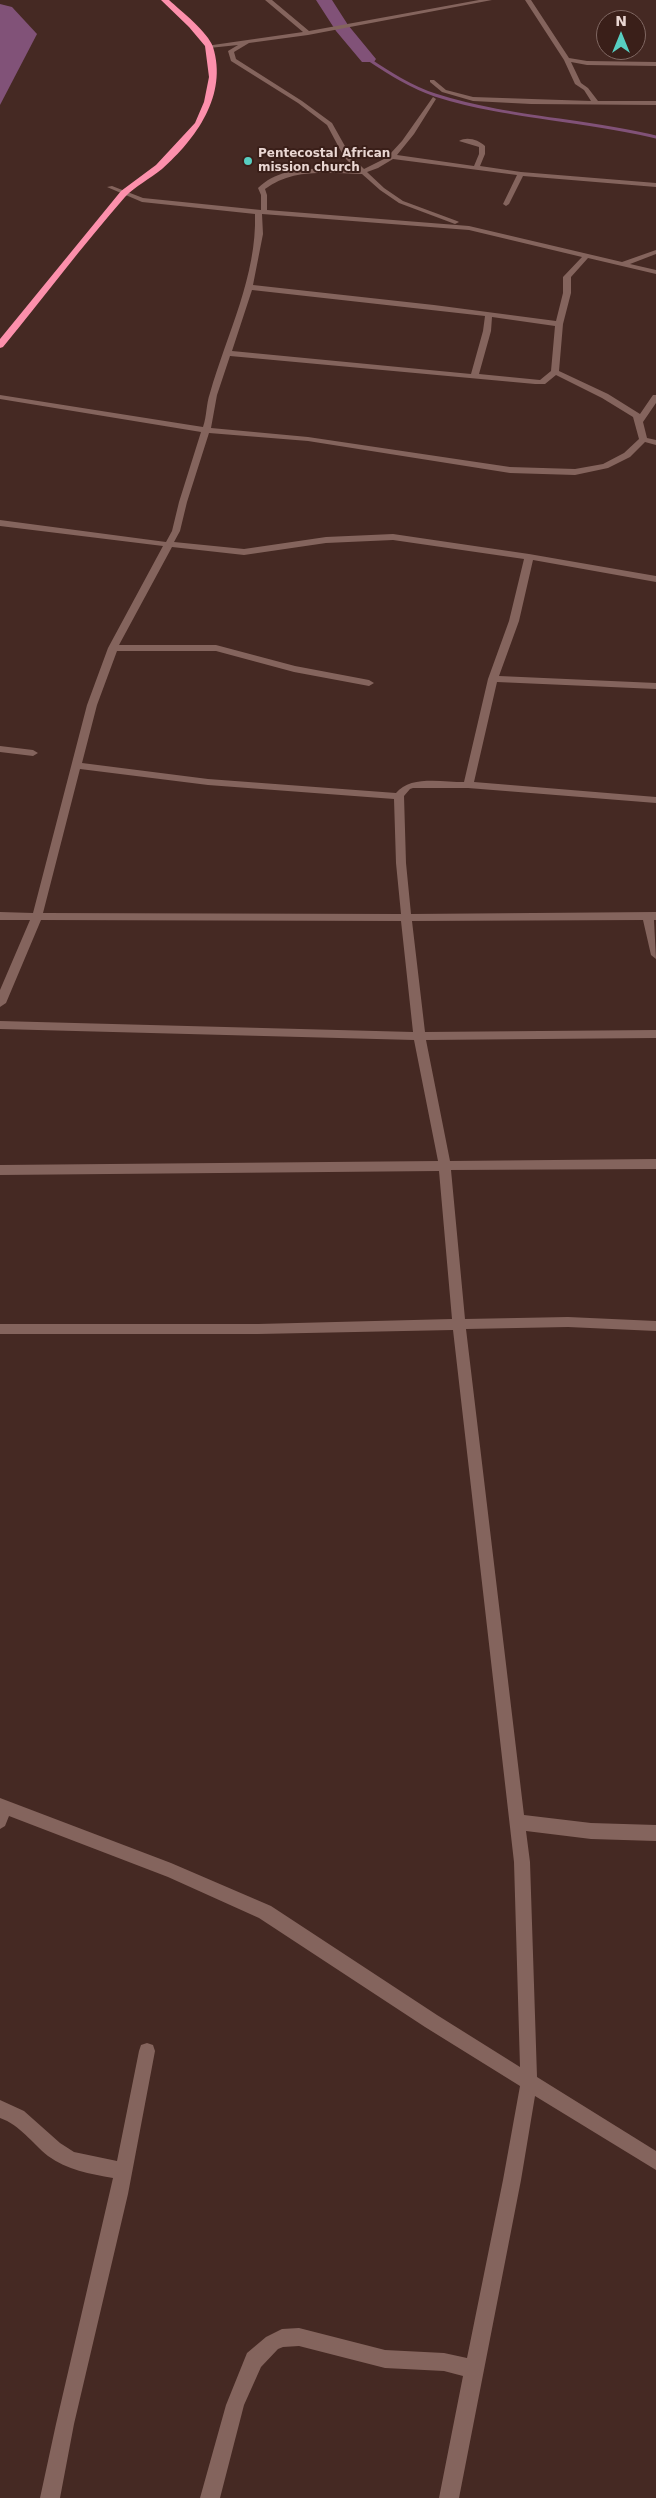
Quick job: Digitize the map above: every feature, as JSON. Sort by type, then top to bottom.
[{"type":"highway","points":[[0,345],[124,193],[159,167],[199,124],[208,102],[213,77],[209,46],[192,25],[165,0]]},
{"type":"street","points":[[268,0],[308,34]]},
{"type":"street","points":[[209,46],[308,34],[489,0]]},
{"type":"street","points":[[528,0],[567,60],[578,84],[586,89],[596,103]]},
{"type":"street","points":[[247,42],[231,51],[233,60],[323,118],[330,124],[343,150],[382,189],[401,202],[469,228],[656,272]]},
{"type":"street","points":[[567,60],[587,63],[656,64]]},
{"type":"street","points":[[432,81],[444,91],[473,99],[656,103]]},
{"type":"street","points":[[0,1003],[37,916],[92,705],[113,648],[176,531],[210,418],[213,395],[249,287],[264,196],[261,188],[275,178],[290,173],[363,171],[376,168],[394,156],[433,99]]},
{"type":"street","points":[[462,141],[476,142],[482,146],[482,154],[476,168]]},
{"type":"street","points":[[343,150],[358,154],[394,156],[521,174],[656,185]]},
{"type":"street","points":[[506,204],[521,174]]},
{"type":"street","points":[[110,188],[149,201],[261,212],[469,228]]},
{"type":"street","points":[[621,264],[656,252]]},
{"type":"street","points":[[228,353],[542,382],[555,372],[559,324],[566,305],[567,277],[569,272],[587,255]]},
{"type":"street","points":[[249,287],[559,324]]},
{"type":"street","points":[[474,377],[487,331],[488,315]]},
{"type":"street","points":[[555,372],[630,410],[639,420],[642,439]]},
{"type":"street","points":[[0,397],[206,430],[308,439],[479,466],[544,472],[575,472],[605,466],[627,455],[642,439]]},
{"type":"street","points":[[639,420],[656,397]]},
{"type":"street","points":[[642,439],[656,443]]},
{"type":"street","points":[[0,523],[170,545],[244,552],[326,540],[393,537],[529,556],[656,578]]},
{"type":"street","points":[[468,785],[493,679],[514,621],[529,556]]},
{"type":"street","points":[[113,648],[216,648],[294,668],[370,683]]},
{"type":"street","points":[[493,679],[656,686]]},
{"type":"street","points":[[0,749],[33,753]]},
{"type":"street","points":[[76,765],[216,783],[399,796]]},
{"type":"street","points":[[449,2498],[495,2258],[512,2180],[529,2082],[522,1862],[459,1326],[444,1166],[432,1111],[420,1036],[406,919],[401,863],[399,796],[406,787],[413,785],[468,785],[656,800]]},
{"type":"street","points":[[0,916],[107,914],[406,919],[652,916],[656,955]]},
{"type":"street","points":[[0,1025],[420,1036],[656,1034]]},
{"type":"street","points":[[0,1170],[656,1164]]},
{"type":"street","points":[[0,1329],[258,1329],[459,1326],[568,1322],[655,1326]]},
{"type":"street","points":[[1,1811],[171,1871],[264,1912],[656,2161]]},
{"type":"street","points":[[517,1822],[592,1831],[656,1833]]},
{"type":"street","points":[[50,2498],[123,2171],[147,2052]]},
{"type":"street","points":[[0,2109],[23,2120],[64,2156],[123,2171]]},
{"type":"street","points":[[210,2498],[234,2405],[254,2360],[272,2343],[282,2338],[299,2336],[385,2360],[444,2362],[474,2369]]},
{"type":"shaded area","points":[[0,4],[12,7],[37,34],[0,105]]},
{"type":"waterway","points":[[324,0],[342,28],[368,59]]},
{"type":"waterway","points":[[368,59],[417,88],[462,103],[656,137]]},
{"type":"place","name":"Pentecostal African mission church","points":[[248,161]]}]
